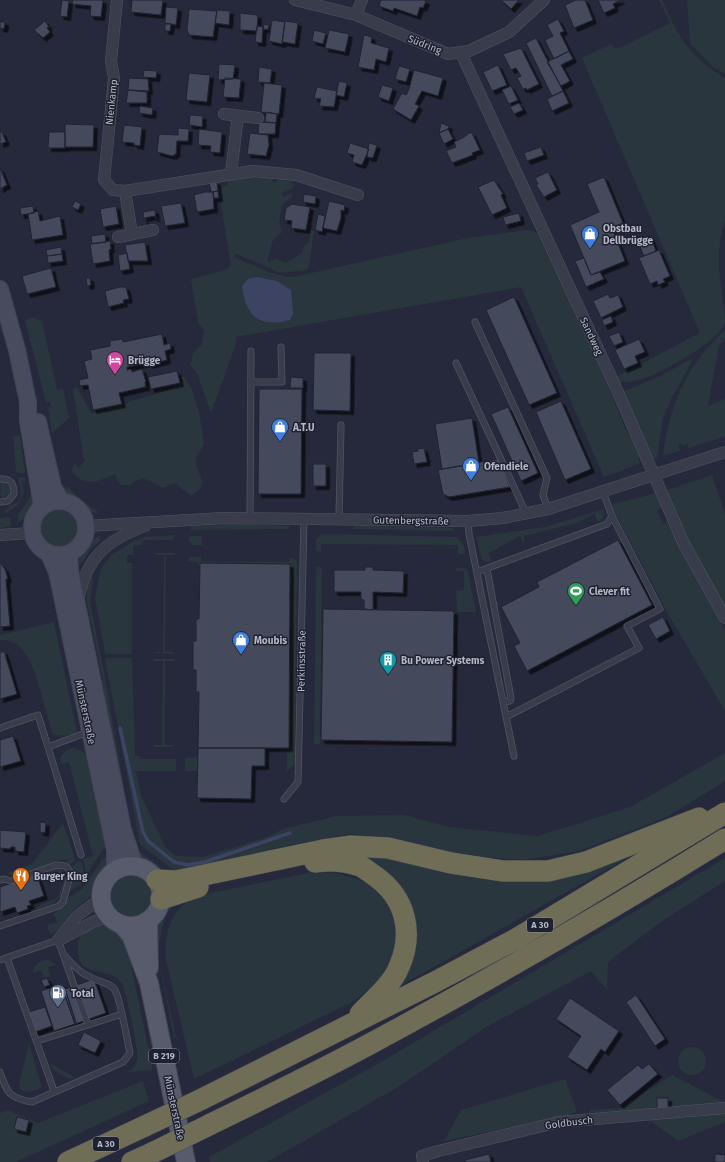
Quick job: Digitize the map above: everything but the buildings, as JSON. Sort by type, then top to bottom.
[{"type":"highway","points":[[159,890],[176,881],[323,850],[351,846],[388,848],[451,863],[503,871],[548,871],[586,862],[725,807]]},
{"type":"highway","name":"A 30","points":[[68,1162],[200,1100],[516,939],[725,813]]},
{"type":"highway","name":"A 30","points":[[132,1162],[209,1126],[447,1002],[603,913],[725,838]]},
{"type":"highway","points":[[159,890],[224,880],[305,862],[333,860],[361,866],[385,883],[401,906],[407,925],[407,944],[399,969],[383,990],[349,1025]]},
{"type":"main road","points":[[0,289],[17,350],[28,402],[28,421],[42,506]]},
{"type":"main road","points":[[28,402],[36,416],[53,487],[61,501]]},
{"type":"main road","points":[[31,533],[33,518],[42,506],[48,503],[61,501],[68,502],[81,512],[86,526],[86,535],[82,543],[69,554],[56,556],[49,554]]},
{"type":"main road","name":"Münsterstraße","points":[[31,533],[37,546],[49,554],[57,572],[122,830],[135,867]]},
{"type":"main road","name":"Münsterstraße","points":[[69,554],[115,850],[115,871]]},
{"type":"main road","points":[[124,867],[135,867],[143,869],[159,890],[159,908],[148,921],[131,927],[115,921],[103,908],[101,898],[104,882],[115,871],[124,867]]},
{"type":"main road","name":"Münsterstraße","points":[[115,921],[131,935],[149,983],[186,1162]]},
{"type":"main road","name":"Münsterstraße","points":[[148,921],[149,983]]},
{"type":"street","name":"Nienkamp","points":[[117,0],[111,61],[114,78],[104,180],[113,190],[125,191]]},
{"type":"street","name":"Südring","points":[[295,0],[356,15],[448,54],[461,53],[509,32],[544,0]]},
{"type":"street","points":[[356,15],[362,0]]},
{"type":"street","name":"Sandweg","points":[[461,53],[617,390],[653,476],[695,567],[725,618]]},
{"type":"street","points":[[224,114],[258,118]]},
{"type":"street","points":[[231,173],[238,116]]},
{"type":"street","points":[[132,234],[125,191],[231,173],[252,171],[296,175],[358,195]]},
{"type":"street","points":[[118,237],[153,230]]},
{"type":"street","name":"Gutenbergstraße","points":[[86,526],[250,518],[468,521],[527,515],[725,452]]},
{"type":"street","name":"Münsterstraße","points":[[77,605],[86,571],[95,556],[108,544],[130,531],[155,522]]},
{"type":"street","points":[[0,535],[31,533]]},
{"type":"street","points":[[58,940],[77,916],[101,898]]},
{"type":"street","points":[[58,940],[94,921],[115,921]]},
{"type":"street","name":"Goldbusch","points":[[423,1162],[422,1156],[559,1122],[725,1108]]},
{"type":"lane","points":[[475,322],[547,478],[543,495],[548,509]]},
{"type":"lane","points":[[251,382],[282,382],[281,347]]},
{"type":"lane","points":[[250,518],[251,351]]},
{"type":"lane","points":[[456,363],[527,515]]},
{"type":"lane","points":[[339,519],[341,425]]},
{"type":"lane","points":[[0,479],[10,481],[13,485],[14,494],[8,501],[0,502]]},
{"type":"lane","points":[[506,717],[639,648],[628,626],[660,609],[612,516],[603,492]]},
{"type":"lane","points":[[477,572],[596,529],[607,524],[612,516]]},
{"type":"lane","name":"Perkinsstraße","points":[[284,799],[298,782],[304,518]]},
{"type":"lane","points":[[468,521],[514,756]]},
{"type":"lane","points":[[487,569],[511,698],[510,701],[503,702]]},
{"type":"lane","points":[[0,728],[38,716],[80,855]]},
{"type":"lane","points":[[48,747],[96,730]]},
{"type":"lane","points":[[0,880],[4,879],[11,881],[62,865],[66,866],[71,873],[65,894],[59,906],[0,926]]},
{"type":"lane","points":[[0,960],[58,940],[88,1025]]},
{"type":"lane","points":[[0,1072],[6,1091],[18,1099],[32,1102],[54,1091],[123,1062],[130,1053],[117,993],[112,985],[86,975],[75,967],[63,954]]},
{"type":"lane","points":[[7,958],[54,1091]]},
{"type":"lane","points":[[37,1041],[122,1014]]},
{"type":"shaded area","points":[[659,0],[662,0],[686,45],[702,62],[725,78],[725,220],[721,236],[719,261],[725,323],[720,331],[700,348],[673,365],[639,380],[632,382],[618,382],[616,377],[700,333],[582,58],[611,44],[614,48],[619,48],[670,23]]},
{"type":"shaded area","points":[[687,0],[725,0],[725,74],[712,66],[690,43]]},
{"type":"shaded area","points":[[258,175],[275,177],[272,180],[274,183],[279,179],[290,181],[294,185],[294,188],[282,193],[283,197],[292,193],[292,197],[282,204],[279,222],[282,232],[273,240],[267,261],[269,262],[275,258],[286,263],[303,252],[303,247],[309,242],[311,231],[314,231],[309,266],[307,270],[281,273],[237,254],[234,255],[234,257],[272,273],[287,277],[298,276],[468,238],[526,230],[537,233],[599,364],[626,430],[639,450],[639,464],[604,477],[521,287],[236,337],[236,344],[211,413],[197,373],[190,365],[193,353],[202,344],[204,331],[198,322],[191,279],[225,270],[231,266],[217,181],[220,182],[223,187],[228,186],[228,179]]},
{"type":"shaded area","points":[[32,317],[42,321],[57,390],[63,389],[69,418],[52,433],[48,407],[51,407],[50,402],[46,402],[25,320]]},
{"type":"shaded area","points":[[725,330],[725,339],[719,346],[708,406],[725,399],[725,436],[689,448],[687,444],[683,446],[678,444],[680,451],[663,456],[667,430],[680,392],[692,368],[709,346]]},
{"type":"shaded area","points":[[691,359],[692,362],[672,397],[663,418],[657,458],[651,461],[622,392],[658,377]]},
{"type":"shaded area","points":[[182,374],[191,388],[199,411],[204,444],[196,458],[196,466],[203,482],[199,490],[191,496],[175,483],[163,488],[143,478],[130,485],[121,485],[117,480],[116,474],[92,482],[81,480],[76,476],[71,470],[75,462],[78,469],[84,461],[73,389],[77,387],[91,413],[166,391],[183,382]]},
{"type":"shaded area","points":[[20,435],[25,473],[16,472],[13,436]]},
{"type":"shaded area","points":[[712,475],[725,514],[725,613],[700,569],[666,490]]},
{"type":"shaded area","points":[[18,477],[25,477],[25,481],[22,481],[23,489],[25,489],[22,498],[12,510],[3,514],[10,505],[15,504],[20,498],[21,490]]},
{"type":"shaded area","points":[[0,482],[4,482],[10,488],[9,495],[3,498],[0,495]]},
{"type":"shaded area","points":[[68,487],[82,501],[99,514],[77,504],[59,488]]},
{"type":"shaded area","points":[[33,493],[36,501],[34,505],[29,514],[18,523],[18,515]]},
{"type":"shaded area","points":[[656,493],[663,507],[657,510],[663,524],[667,522],[725,629],[725,711],[667,612],[612,507],[614,504]]},
{"type":"shaded area","points":[[604,509],[603,518],[598,522],[594,514],[577,523],[524,536],[524,544],[520,536],[488,553],[492,561],[488,562],[482,560],[476,537],[545,527]]},
{"type":"shaded area","points":[[54,510],[62,510],[72,515],[76,522],[76,536],[72,543],[62,548],[54,548],[44,543],[42,540],[39,533],[39,525],[44,515],[47,513]]},
{"type":"shaded area","points":[[10,517],[11,526],[0,528],[0,518]]},
{"type":"shaded area","points":[[242,524],[289,526],[289,529],[191,530],[191,526]]},
{"type":"shaded area","points":[[356,525],[453,528],[453,531],[352,529]]},
{"type":"shaded area","points":[[175,535],[172,540],[143,540],[142,545],[133,546],[133,555],[127,555],[127,563],[132,563],[132,654],[105,654],[95,597],[101,568],[112,555],[132,542],[144,537]]},
{"type":"shaded area","points":[[320,535],[457,537],[463,544],[465,552],[463,554],[458,554],[458,545],[321,544],[321,552],[316,551],[316,540]]},
{"type":"shaded area","points":[[100,536],[100,541],[90,550],[82,563],[79,562],[81,553],[85,546]]},
{"type":"shaded area","points":[[189,536],[202,536],[202,545],[192,545],[189,541]]},
{"type":"shaded area","points":[[155,553],[175,553],[175,555],[166,555],[165,651],[174,652],[174,654],[154,653],[163,652],[164,555],[156,555]]},
{"type":"shaded area","points":[[189,557],[201,557],[201,561],[289,562],[289,558],[293,558],[297,562],[295,764],[287,771],[289,566],[198,566],[198,562],[189,561]]},
{"type":"shaded area","points":[[318,566],[322,568],[320,744],[314,744],[316,569]]},
{"type":"shaded area","points":[[456,568],[465,568],[468,571],[476,612],[457,612],[456,591],[464,590],[464,571],[456,571]]},
{"type":"shaded area","points":[[91,577],[93,579],[90,602],[105,678],[133,842],[110,743],[102,677],[87,603],[87,584]]},
{"type":"shaded area","points":[[54,622],[77,732],[65,736],[53,734],[38,683],[27,657],[20,647],[8,640],[0,640],[0,635]]},
{"type":"shaded area","points":[[105,658],[132,658],[135,756],[139,756],[140,759],[176,759],[176,771],[136,771],[141,796],[166,848],[176,856],[203,857],[267,837],[283,829],[336,816],[404,815],[449,827],[538,836],[630,807],[725,753],[725,781],[667,817],[580,851],[523,860],[460,856],[396,838],[348,834],[285,846],[176,872],[140,844]]},
{"type":"shaded area","points":[[154,659],[174,659],[174,661],[165,661],[165,745],[173,745],[173,747],[154,747],[154,745],[162,745],[163,661],[154,661]]},
{"type":"shaded area","points":[[74,748],[82,751],[89,759],[109,846],[103,849],[87,874],[83,859],[93,856],[69,762],[60,765],[61,756],[67,750]]},
{"type":"shaded area","points":[[198,757],[198,771],[185,771],[185,758]]},
{"type":"shaded area","points":[[63,823],[75,859],[71,865],[66,860],[61,860],[14,876],[7,873],[32,864]]},
{"type":"shaded area","points":[[136,849],[171,875],[160,872],[144,864]]},
{"type":"shaded area","points":[[363,853],[593,869],[627,858],[398,987],[414,946]]},
{"type":"shaded area","points":[[110,854],[108,868],[101,875],[92,895],[72,911],[58,930],[50,934],[47,925],[57,922],[54,913],[64,907],[68,898],[83,888],[102,860]]},
{"type":"shaded area","points":[[725,858],[725,881],[662,921],[608,962],[607,990],[591,971],[488,1026],[398,1087],[267,1162],[210,1162],[209,1157],[381,1062]]},
{"type":"shaded area","points":[[81,860],[85,878],[81,884],[70,891],[74,874],[73,867],[76,862]]},
{"type":"shaded area","points":[[57,868],[62,870],[67,879],[63,892],[54,902],[37,909],[36,907],[57,898],[64,882],[58,871],[49,873],[48,871]]},
{"type":"shaded area","points":[[314,872],[343,875],[356,879],[368,884],[379,892],[387,902],[393,915],[396,931],[396,951],[390,965],[375,984],[350,1003],[194,1079],[165,955],[168,930],[174,916],[185,901],[205,894]]},
{"type":"shaded area","points":[[126,875],[134,875],[142,878],[148,884],[151,896],[148,908],[142,914],[134,917],[126,917],[118,914],[112,908],[109,900],[109,892],[112,884],[118,878]]},
{"type":"shaded area","points":[[164,904],[175,905],[168,911],[164,920],[157,952],[176,1037],[174,1038],[159,962],[155,960],[156,919]]},
{"type":"shaded area","points":[[106,923],[120,929],[135,966],[131,966],[153,1070],[127,1072],[136,1064],[137,1055],[132,1021],[121,982],[116,977],[109,974],[86,967],[81,962],[78,955],[78,944],[81,935],[88,929]]},
{"type":"shaded area","points":[[49,959],[56,965],[48,967],[50,976],[44,978],[41,970],[33,973],[38,963]]},
{"type":"shaded area","points":[[29,1044],[42,1087],[28,1092],[20,1089],[19,1084]]},
{"type":"shaded area","points":[[692,1047],[702,1051],[706,1061],[702,1071],[692,1075],[682,1071],[678,1061],[682,1051]]},
{"type":"shaded area","points":[[50,1064],[76,1078],[69,1079],[53,1070]]},
{"type":"shaded area","points":[[672,1075],[724,1102],[711,1106],[588,1113],[590,1110],[621,1108]]},
{"type":"shaded area","points":[[565,1079],[577,1111],[568,1116],[444,1141],[461,1110]]},
{"type":"shaded area","points":[[143,1081],[149,1101],[16,1162],[0,1162],[0,1113],[8,1110],[38,1123]]},
{"type":"shaded area","points":[[725,1113],[725,1122],[678,1141],[649,1120]]},
{"type":"water","points":[[257,277],[277,281],[291,290],[293,314],[290,320],[279,322],[262,321],[256,318],[251,312],[247,306],[242,286],[248,279]]},
{"type":"waterway","points":[[120,728],[143,832],[148,841],[174,862],[188,865],[205,862],[290,833]]},
{"type":"place","name":"Obstbau Dellbrügge","points":[[590,249]]},
{"type":"place","name":"Brügge","points":[[115,375]]},
{"type":"place","name":"A.T.U","points":[[280,442]]},
{"type":"place","name":"Ofendiele","points":[[471,481]]},
{"type":"place","name":"Clever fit","points":[[576,606]]},
{"type":"place","name":"Moubis","points":[[241,655]]},
{"type":"place","name":"Bu Power Systems","points":[[388,675]]},
{"type":"place","name":"Burger King","points":[[21,891]]},
{"type":"place","name":"Total","points":[[58,1008]]}]
